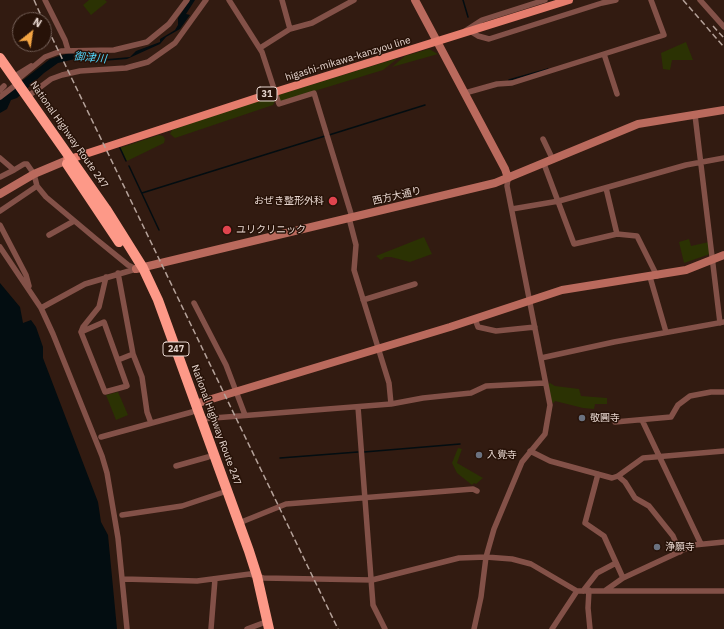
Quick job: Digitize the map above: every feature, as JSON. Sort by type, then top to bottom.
[{"type":"highway","name":"National Highway Route 247","points":[[0,58],[12,84]]},
{"type":"highway","name":"National Highway Route 247","points":[[0,68],[25,98],[68,160],[106,209],[158,300],[194,408],[208,457],[253,575]]},
{"type":"highway","name":"National Highway Route 247","points":[[194,408],[201,419],[239,523],[265,627]]},
{"type":"main road","name":"higashi-mikawa-kanzyou line","points":[[68,160],[275,92],[567,1]]},
{"type":"street","points":[[45,0],[65,40],[68,50]]},
{"type":"street","points":[[0,97],[12,84],[51,55],[68,50],[114,50],[147,42],[169,24],[187,0]]},
{"type":"street","points":[[25,98],[51,79],[62,75],[80,71],[126,68],[148,62],[175,43],[206,0]]},
{"type":"street","points":[[229,0],[260,48],[278,104],[314,93],[350,218],[356,245],[354,270],[389,383],[391,404]]},
{"type":"street","points":[[282,0],[290,29]]},
{"type":"street","points":[[260,48],[290,29],[312,22],[354,0]]},
{"type":"street","points":[[415,0],[506,169],[508,178],[507,184],[550,405],[545,434],[530,451],[515,477],[494,528],[486,557],[481,597],[474,629]]},
{"type":"street","points":[[460,34],[482,20],[545,0]]},
{"type":"street","points":[[470,31],[478,36],[489,39],[602,3],[616,0]]},
{"type":"street","points":[[465,93],[497,84],[512,83],[664,35],[651,0]]},
{"type":"street","points":[[700,0],[724,27]]},
{"type":"street","points":[[604,54],[617,94]]},
{"type":"street","name":"西方大通り","points":[[140,268],[495,183],[638,124],[724,110]]},
{"type":"street","points":[[541,358],[722,322],[712,259],[695,115]]},
{"type":"street","points":[[543,139],[553,160]]},
{"type":"street","points":[[0,158],[14,170]]},
{"type":"street","points":[[512,209],[559,201],[701,161],[724,158]]},
{"type":"street","points":[[0,194],[34,174],[68,160]]},
{"type":"street","points":[[0,177],[24,164],[27,164],[34,174],[37,186],[46,197],[128,265],[140,268]]},
{"type":"street","points":[[544,164],[574,244],[618,234],[637,236],[653,276],[666,332]]},
{"type":"street","points":[[0,211],[37,186]]},
{"type":"street","points":[[606,188],[618,234]]},
{"type":"street","points":[[48,235],[74,221]]},
{"type":"street","points":[[0,225],[26,275],[30,290]]},
{"type":"street","points":[[0,247],[41,308],[83,409],[107,473],[123,579],[127,629]]},
{"type":"street","points":[[101,437],[151,423],[236,391],[475,319],[574,287],[686,270],[724,255]]},
{"type":"street","points":[[41,308],[85,284],[118,273],[140,268]]},
{"type":"street","points":[[118,273],[133,354],[142,377],[147,412],[151,423]]},
{"type":"street","points":[[82,332],[104,322],[127,386],[105,392],[82,332],[83,327],[99,306],[106,277]]},
{"type":"street","points":[[364,300],[415,284]]},
{"type":"street","points":[[194,303],[223,358],[245,415]]},
{"type":"street","points":[[475,319],[478,327],[496,331],[535,327]]},
{"type":"street","points":[[118,360],[133,354]]},
{"type":"street","points":[[201,419],[391,404],[423,398],[471,393],[486,386],[545,383]]},
{"type":"street","points":[[615,422],[671,417],[678,405],[695,394],[724,392]]},
{"type":"street","points":[[358,407],[373,605],[385,629]]},
{"type":"street","points":[[642,420],[701,544]]},
{"type":"street","points":[[530,451],[550,461],[612,478],[618,476],[639,459],[724,451]]},
{"type":"street","points":[[176,466],[208,457]]},
{"type":"street","points":[[598,474],[585,523],[604,536],[623,578]]},
{"type":"street","points":[[618,476],[625,482],[634,498],[649,506],[673,536],[680,552]]},
{"type":"street","points":[[239,523],[286,504],[473,489],[477,491]]},
{"type":"street","points":[[122,515],[182,506],[221,493]]},
{"type":"street","points":[[605,591],[623,578],[694,545],[724,542]]},
{"type":"street","points":[[123,579],[197,581],[253,575],[372,580],[459,558],[486,557],[512,559],[531,564],[583,591],[724,591]]},
{"type":"street","points":[[552,629],[597,573],[616,563]]},
{"type":"street","points":[[211,629],[215,579]]},
{"type":"street","points":[[583,591],[588,608],[590,629]]},
{"type":"street","points":[[247,629],[265,627]]},
{"type":"green space","points":[[89,0],[105,0],[107,2],[91,15],[83,5]]},
{"type":"green space","points":[[686,42],[693,60],[672,60],[670,70],[663,69],[661,53]]},
{"type":"green space","points":[[429,49],[438,54],[392,67],[405,56]]},
{"type":"green space","points":[[398,58],[383,70],[280,101],[278,95]]},
{"type":"green space","points":[[272,97],[275,101],[273,105],[175,138],[170,134],[172,130],[231,109]]},
{"type":"green space","points":[[159,135],[163,136],[165,139],[164,143],[127,161],[120,148]]},
{"type":"green space","points":[[424,237],[432,254],[410,262],[391,257],[385,257],[381,260],[376,256]]},
{"type":"green space","points":[[689,239],[691,246],[709,242],[710,254],[684,263],[679,242]]},
{"type":"green space","points":[[550,383],[555,386],[579,389],[581,396],[607,398],[607,404],[595,404],[594,409],[583,408],[555,401],[554,403],[551,402],[548,384]]},
{"type":"green space","points":[[118,392],[128,415],[116,420],[106,395]]},
{"type":"green space","points":[[458,448],[462,449],[457,463],[483,478],[476,484],[474,483],[472,485],[457,473],[452,463]]},
{"type":"water","name":"御津川","points":[[190,0],[195,0],[186,14],[190,15],[180,29],[166,37],[160,44],[127,59],[103,61],[86,59],[79,56],[75,59],[58,63],[44,73],[17,98],[11,100],[7,109],[0,113],[0,98],[50,59],[69,53],[93,53],[94,57],[100,56],[107,59],[130,57],[136,51],[160,42],[160,39],[175,30],[178,25],[178,18]]},
{"type":"water","points":[[0,283],[20,307],[23,323],[31,320],[36,327],[43,347],[43,358],[98,502],[101,522],[108,535],[117,629],[0,629]]},
{"type":"waterway","points":[[463,0],[468,17]]},
{"type":"waterway","points":[[509,80],[548,69]]},
{"type":"waterway","points":[[329,135],[425,105]]},
{"type":"waterway","points":[[142,193],[325,136]]},
{"type":"waterway","points":[[120,148],[126,161]]},
{"type":"waterway","points":[[129,166],[159,230]]},
{"type":"waterway","points":[[364,452],[460,444]]},
{"type":"waterway","points":[[280,458],[358,452]]},
{"type":"railway","points":[[34,0],[39,12]]},
{"type":"railway","points":[[683,0],[724,47]]},
{"type":"railway","points":[[713,26],[724,38]]},
{"type":"railway","points":[[52,38],[338,629]]},
{"type":"place","name":"おぜき整形外科","points":[[333,201]]},
{"type":"place","name":"ユリクリニック","points":[[227,230]]},
{"type":"place","name":"敬圓寺","points":[[582,418]]},
{"type":"place","name":"入覺寺","points":[[479,455]]},
{"type":"place","name":"浄願寺","points":[[657,547]]}]
